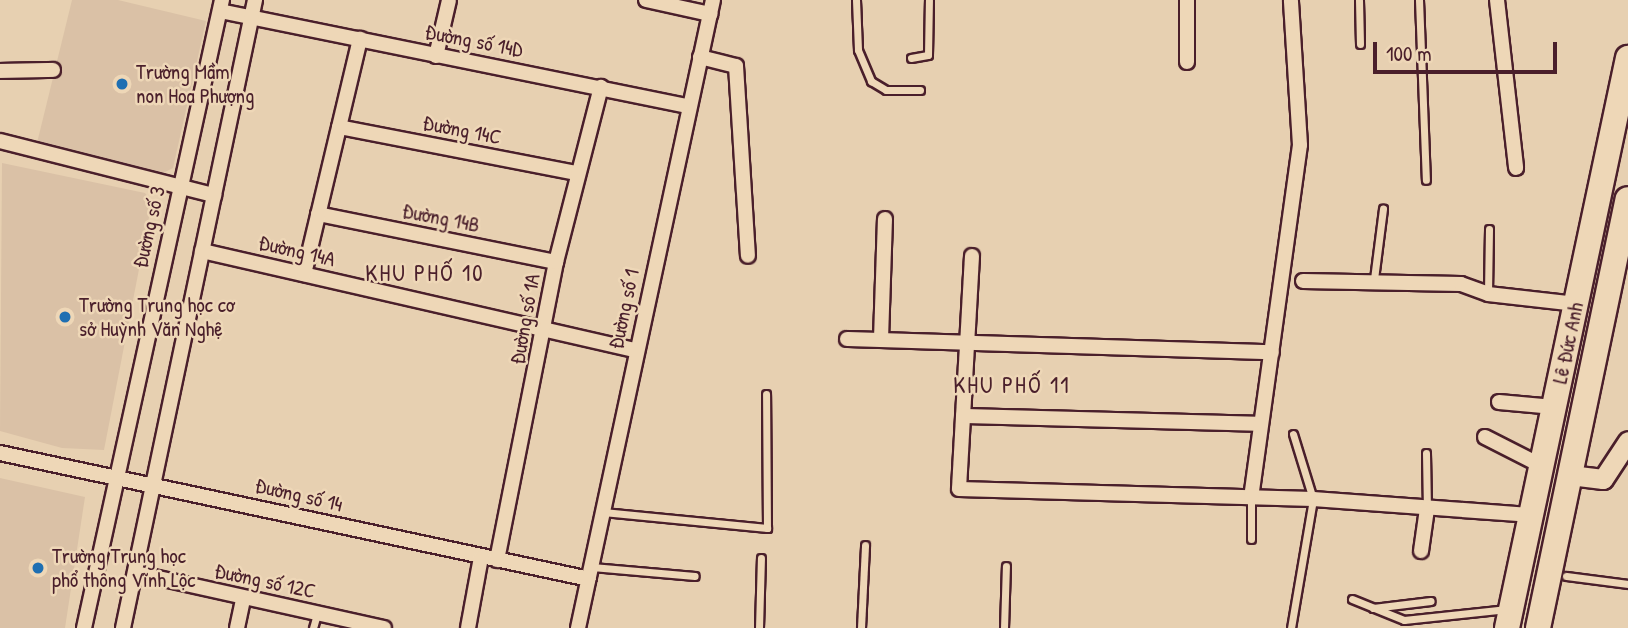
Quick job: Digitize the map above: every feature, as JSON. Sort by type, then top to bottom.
[{"type":"highway","name":"Lê Đức Anh","points":[[1538,515],[1542,466],[1628,58]]},
{"type":"highway","name":"Lê Đức Anh","points":[[1513,622],[1628,125]]},
{"type":"highway","name":"Lê Đức Anh","points":[[1554,628],[1566,576],[1578,476],[1628,199]]},
{"type":"highway","name":"Lê Đức Anh","points":[[1538,628],[1628,280]]},
{"type":"street","points":[[124,628],[255,0]]},
{"type":"street","points":[[436,56],[449,0]]},
{"type":"street","points":[[646,0],[712,7]]},
{"type":"street","points":[[1187,0],[1187,61]]},
{"type":"street","points":[[1251,498],[1259,424],[1272,352],[1300,145],[1291,0]]},
{"type":"street","points":[[1497,0],[1516,167]]},
{"type":"street","name":"Đường số 14D","points":[[221,6],[250,17],[689,106]]},
{"type":"street","name":"Đường số 3","points":[[84,628],[114,476],[221,6]]},
{"type":"street","name":"Đường số 1","points":[[578,628],[712,7]]},
{"type":"street","points":[[304,274],[360,39]]},
{"type":"street","points":[[700,57],[736,66],[748,256]]},
{"type":"street","points":[[0,71],[52,70]]},
{"type":"street","name":"Đường số 1A","points":[[497,560],[545,329],[556,262],[576,173],[601,87]]},
{"type":"street","name":"Đường 14C","points":[[339,127],[576,173]]},
{"type":"street","points":[[0,141],[180,189],[214,195]]},
{"type":"street","name":"Đường 14B","points":[[318,214],[556,262]]},
{"type":"street","points":[[881,339],[885,219]]},
{"type":"street","name":"Đường 14A","points":[[202,251],[637,351]]},
{"type":"street","points":[[972,256],[958,489],[1313,499],[1538,515]]},
{"type":"street","points":[[1303,281],[1374,279],[1461,284],[1488,294],[1576,304]]},
{"type":"street","points":[[847,339],[966,340],[1272,352]]},
{"type":"street","points":[[1499,402],[1555,407]]},
{"type":"street","points":[[963,416],[1259,424]]},
{"type":"street","points":[[1485,437],[1542,466]]},
{"type":"street","points":[[1578,476],[1607,476],[1628,441]]},
{"type":"street","name":"Đường số 14","points":[[0,453],[155,484],[481,557],[590,573]]},
{"type":"street","points":[[1422,551],[1427,509]]},
{"type":"street","points":[[468,628],[481,557]]},
{"type":"street","name":"Đường số 12C","points":[[136,573],[243,599],[315,621],[384,628]]},
{"type":"street","points":[[237,628],[243,599]]},
{"type":"lane","points":[[856,0],[858,50],[872,81],[886,90],[920,90]]},
{"type":"lane","points":[[911,58],[928,55],[929,0]]},
{"type":"lane","points":[[1359,0],[1360,44]]},
{"type":"lane","points":[[1419,0],[1426,180]]},
{"type":"lane","points":[[1374,279],[1382,209]]},
{"type":"lane","points":[[1488,294],[1489,229]]},
{"type":"lane","points":[[603,512],[767,528],[766,394]]},
{"type":"lane","points":[[1290,628],[1313,499],[1293,434]]},
{"type":"lane","points":[[1426,453],[1427,509]]},
{"type":"lane","points":[[1251,498],[1251,538]]},
{"type":"lane","points":[[861,628],[865,545]]},
{"type":"lane","points":[[759,628],[761,558]]},
{"type":"lane","points":[[1004,628],[1006,566]]},
{"type":"lane","points":[[590,573],[695,576]]},
{"type":"lane","points":[[1566,576],[1628,584]]},
{"type":"lane","points":[[1352,599],[1404,620],[1434,620],[1483,607],[1513,622]]},
{"type":"lane","points":[[1371,608],[1431,601]]},
{"type":"shaded area","name":"Trường Mầm non Hoa Phượng","points":[[72,0],[118,0],[206,21],[173,168],[159,175],[36,147]]},
{"type":"shaded area","name":"Trường Trung học cơ sở Huỳnh Văn Nghệ","points":[[2,163],[145,193],[152,202],[104,450],[62,448],[0,431]]},
{"type":"shaded area","name":"Trường Trung học phổ thông Vĩnh Lộc","points":[[0,478],[85,497],[65,628],[0,628]]},
{"type":"place","name":"Trường Mầm non Hoa Phượng","points":[[122,84]]},
{"type":"place","name":"Trường Trung học cơ sở Huỳnh Văn Nghệ","points":[[65,317]]},
{"type":"place","name":"Trường Trung học phổ thông Vĩnh Lộc","points":[[38,568]]},
{"type":"district","name":"KHU PHỐ 10","points":[[425,273]]},
{"type":"district","name":"KHU PHỐ 11","points":[[1012,385]]}]
